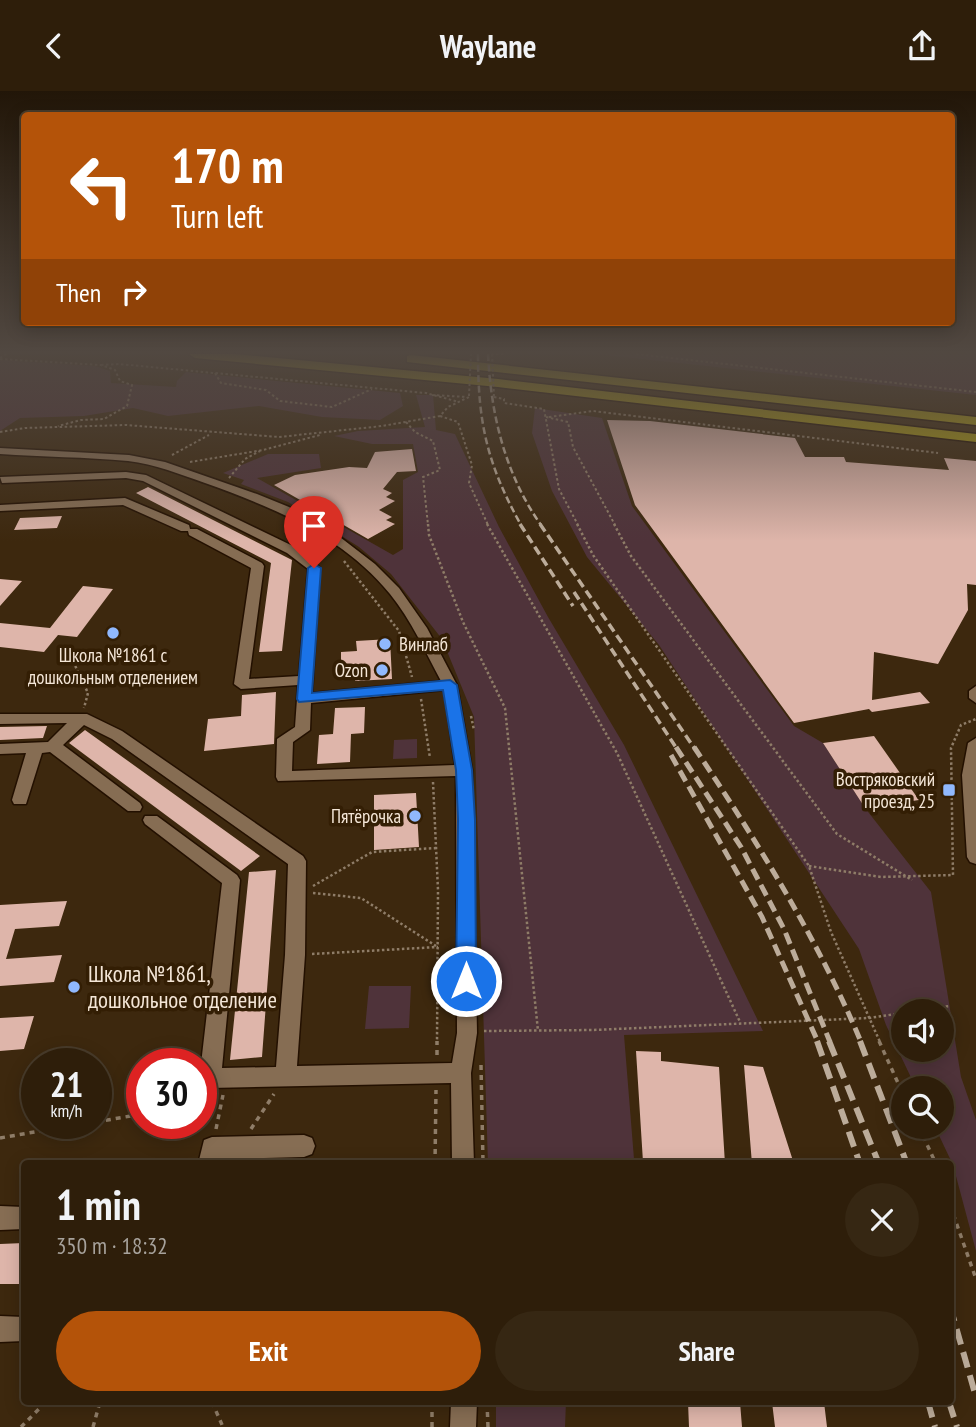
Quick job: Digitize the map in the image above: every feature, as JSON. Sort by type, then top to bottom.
[{"type":"highway","points":[[788,416],[976,438]]},
{"type":"highway","points":[[933,416],[976,421]]},
{"type":"street","points":[[0,451],[163,462],[276,506],[332,537],[372,567],[394,591],[419,628],[450,685],[464,770],[467,833],[467,1033],[461,1073],[463,1160]]},
{"type":"street","points":[[125,501],[163,462]]},
{"type":"street","points":[[2,480],[126,475],[146,478],[291,550],[314,568],[302,730],[285,739],[284,777],[464,770]]},
{"type":"street","points":[[0,508],[125,501],[258,566],[241,684],[306,680]]},
{"type":"street","points":[[304,699],[450,685]]},
{"type":"street","points":[[976,691],[976,698]]},
{"type":"street","points":[[20,800],[44,747],[82,718]]},
{"type":"street","points":[[0,719],[82,718],[117,735],[297,861],[295,955],[286,1077]]},
{"type":"street","points":[[976,743],[970,775],[976,857]]},
{"type":"street","points":[[0,749],[44,747],[134,807]]},
{"type":"street","points":[[151,820],[231,880],[210,1078],[461,1073]]},
{"type":"street","points":[[210,1156],[239,1147],[304,1146]]},
{"type":"street","points":[[0,1218],[21,1218]]},
{"type":"street","points":[[0,1329],[21,1329]]},
{"type":"street","points":[[463,1427],[464,1405]]},
{"type":"path","points":[[55,427],[109,416]]},
{"type":"path","points":[[0,432],[126,425],[279,437],[438,416]]},
{"type":"path","points":[[441,416],[458,422],[472,465],[469,483],[489,530],[617,753],[740,1022]]},
{"type":"path","points":[[545,417],[550,416]]},
{"type":"path","points":[[637,416],[938,453]]},
{"type":"path","points":[[545,417],[559,489],[593,555],[809,866],[831,932],[895,1076]]},
{"type":"path","points":[[545,417],[568,422],[573,447],[631,555],[837,834],[912,880]]},
{"type":"path","points":[[406,422],[415,432],[433,441],[440,470],[423,477],[429,535],[463,622],[505,708],[538,1031]]},
{"type":"path","points":[[191,462],[262,450],[330,432]]},
{"type":"path","points":[[163,462],[212,433]]},
{"type":"path","points":[[227,481],[245,459],[262,450]]},
{"type":"path","points":[[320,543],[328,548]]},
{"type":"path","points":[[337,553],[399,631],[413,680],[419,689],[432,771],[436,848],[436,1160]]},
{"type":"path","points":[[71,657],[88,692],[82,718]]},
{"type":"path","points":[[470,711],[474,735]]},
{"type":"path","points":[[809,866],[849,875],[912,880],[953,875],[951,748],[961,725],[976,719]]},
{"type":"path","points":[[436,848],[372,852],[304,892],[361,898],[438,947]]},
{"type":"path","points":[[295,955],[438,947]]},
{"type":"path","points":[[467,1033],[869,1018],[891,1015]]},
{"type":"path","points":[[481,1057],[483,1160]]},
{"type":"path","points":[[239,1147],[286,1077]]},
{"type":"path","points":[[210,1156],[226,1078]]},
{"type":"path","points":[[0,1138],[21,1134]]},
{"type":"path","points":[[925,1139],[934,1160]]},
{"type":"path","points":[[954,1216],[976,1279]]},
{"type":"path","points":[[21,1427],[43,1405]]},
{"type":"path","points":[[93,1427],[99,1405]]},
{"type":"path","points":[[213,1405],[223,1427]]},
{"type":"path","points":[[432,1405],[432,1427]]},
{"type":"path","points":[[487,1405],[488,1427]]},
{"type":"shaded area","points":[[0,416],[73,416],[20,418],[0,431]]},
{"type":"shaded area","points":[[318,416],[386,416],[380,420]]},
{"type":"shaded area","points":[[422,416],[435,416],[436,430],[455,434],[499,527],[548,617],[624,745],[763,1031],[624,1035],[634,1159],[488,1160],[474,717],[442,639],[391,574],[359,547],[288,502],[241,484],[244,480],[223,473],[268,454],[319,454],[321,468],[257,478],[393,555],[403,549],[403,480],[418,472],[413,444],[372,444],[334,436],[358,431],[425,427]]},
{"type":"shaded area","points":[[534,416],[602,418],[632,506],[794,726],[823,743],[865,808],[931,892],[948,999],[891,999],[891,1036],[859,949],[659,645],[587,557],[552,491],[532,433]]},
{"type":"shaded area","points":[[417,739],[417,758],[393,759],[394,740]]},
{"type":"shaded area","points":[[369,986],[411,986],[409,1028],[365,1029]]},
{"type":"shaded area","points":[[954,1034],[961,1077],[976,1120],[976,1251],[954,1160],[951,1160],[941,1139],[954,1139],[954,1076],[910,1076],[904,1062],[954,1062]]},
{"type":"shaded area","points":[[496,1405],[566,1405],[565,1427],[496,1427]]},
{"type":"building","points":[[607,420],[650,421],[795,438],[805,457],[844,457],[846,462],[949,470],[944,458],[976,461],[976,585],[967,584],[968,610],[938,664],[874,652],[872,700],[920,692],[930,703],[872,712],[869,709],[794,723],[635,505]]},
{"type":"building","points":[[412,449],[416,471],[397,472],[383,489],[392,493],[386,497],[395,501],[379,510],[392,517],[386,520],[395,524],[368,539],[274,485],[295,475],[349,467],[367,468],[375,452]]},
{"type":"building","points":[[148,487],[292,560],[282,651],[259,652],[271,563],[136,493]]},
{"type":"building","points":[[62,516],[57,528],[14,530],[20,518]]},
{"type":"building","points":[[0,579],[22,581],[0,606]]},
{"type":"building","points":[[83,586],[113,589],[77,637],[58,635],[44,652],[0,647],[0,623],[50,628]]},
{"type":"building","points":[[390,639],[392,679],[355,681],[355,671],[341,671],[341,652],[357,651],[356,641]]},
{"type":"building","points":[[276,692],[274,744],[204,751],[208,719],[241,716],[242,695]]},
{"type":"building","points":[[365,707],[364,733],[351,734],[350,762],[317,764],[319,735],[333,734],[335,708]]},
{"type":"building","points":[[47,726],[43,738],[0,740],[0,727]]},
{"type":"building","points":[[85,730],[260,856],[241,871],[69,743]]},
{"type":"building","points":[[874,736],[919,800],[865,808],[823,743]]},
{"type":"building","points":[[416,793],[419,847],[374,850],[374,795]]},
{"type":"building","points":[[276,870],[262,1057],[230,1060],[249,872]]},
{"type":"building","points":[[67,901],[59,926],[15,929],[6,959],[62,955],[54,982],[0,986],[0,905]]},
{"type":"building","points":[[34,1016],[24,1048],[0,1051],[0,1018]]},
{"type":"building","points":[[636,1051],[661,1052],[661,1061],[719,1067],[725,1160],[643,1160]]},
{"type":"building","points":[[744,1065],[763,1067],[793,1160],[752,1160]]},
{"type":"building","points":[[21,1243],[21,1284],[0,1284],[0,1244]]},
{"type":"building","points":[[688,1405],[740,1405],[742,1427],[689,1427]]},
{"type":"building","points":[[772,1405],[824,1405],[827,1427],[775,1427]]},
{"type":"railway","points":[[482,416],[492,462],[521,525]]},
{"type":"railway","points":[[496,416],[509,465],[541,525]]},
{"type":"railway","points":[[520,524],[573,606]]},
{"type":"railway","points":[[540,524],[695,749]]},
{"type":"railway","points":[[574,592],[677,749]]},
{"type":"railway","points":[[676,747],[741,847],[784,929],[830,1042]]},
{"type":"railway","points":[[694,747],[806,928],[861,1042]]},
{"type":"railway","points":[[671,755],[762,917],[818,1042]]},
{"type":"railway","points":[[817,1041],[859,1160]]},
{"type":"railway","points":[[829,1041],[877,1160]]},
{"type":"railway","points":[[860,1041],[905,1160]]},
{"type":"railway","points":[[954,1320],[976,1397]]},
{"type":"railway","points":[[929,1405],[935,1427]]},
{"type":"railway","points":[[950,1405],[957,1427]]},
{"type":"place","name":"Школа №1861 с дошкольным отделением","points":[[113,633]]},
{"type":"place","name":"Винлаб","points":[[385,644]]},
{"type":"place","name":"Ozon","points":[[382,670]]},
{"type":"place","name":"Востряковский проезд, 25","points":[[949,790]]},
{"type":"place","name":"Пятёрочка","points":[[415,816]]},
{"type":"place","name":"Школа №1861, дошкольное отделение","points":[[74,987]]},
{"type":"route","points":[[314,568],[304,699],[450,685],[464,770],[466,981]]}]
